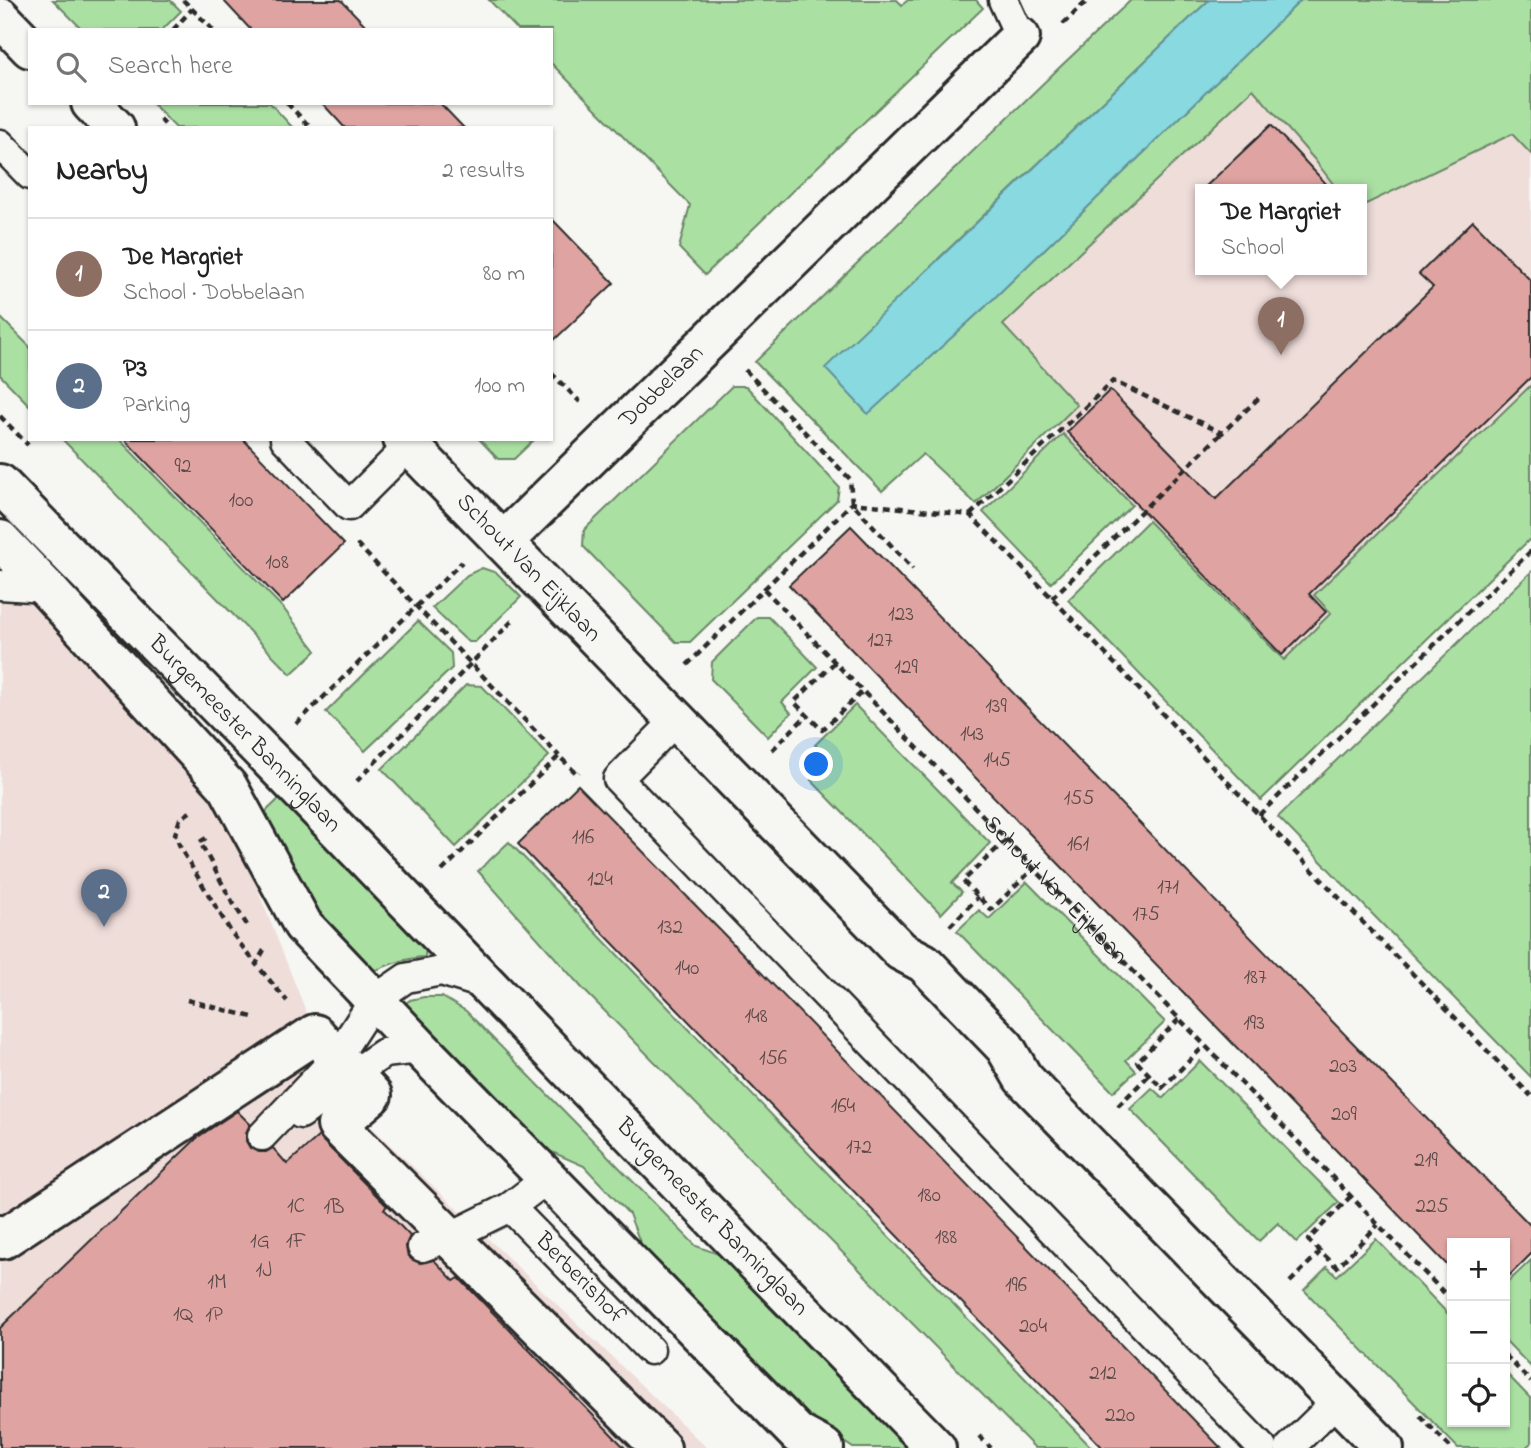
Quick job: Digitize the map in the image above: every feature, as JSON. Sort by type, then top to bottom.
[{"type":"street","points":[[0,18],[28,46]]},
{"type":"street","name":"Dobbelaan","points":[[503,542],[1020,37]]},
{"type":"street","points":[[92,105],[113,126]]},
{"type":"street","name":"Schout Van Eijklaan","points":[[406,443],[901,951],[924,963],[1005,1047],[1023,1078],[1384,1448]]},
{"type":"street","name":"Burgemeester Banninglaan","points":[[0,484],[936,1448]]},
{"type":"street","name":"Burgemeester Banninglaan","points":[[0,540],[228,787],[303,925],[367,1011],[421,1049],[798,1434],[824,1448]]},
{"type":"street","points":[[0,1235],[3,1239],[335,1055],[372,1095],[337,1125],[436,1242],[660,1448]]},
{"type":"lane","points":[[1003,0],[1020,37]]},
{"type":"lane","points":[[0,144],[28,173]]},
{"type":"lane","points":[[287,441],[349,506],[406,443]]},
{"type":"lane","points":[[0,585],[46,588]]},
{"type":"lane","points":[[666,708],[618,779],[1262,1448]]},
{"type":"lane","name":"Burgemeester Banninglaan","points":[[367,1011],[406,978],[441,971],[489,986]]},
{"type":"lane","points":[[264,1138],[335,1055],[367,1011]]},
{"type":"lane","points":[[335,1055],[421,1049]]},
{"type":"lane","points":[[436,1242],[510,1207],[548,1178]]},
{"type":"lane","name":"Berberishof","points":[[510,1207],[650,1350]]},
{"type":"lane","points":[[1289,1448],[1337,1401]]},
{"type":"path","points":[[183,0],[211,28]]},
{"type":"path","points":[[175,28],[192,9]]},
{"type":"path","points":[[289,105],[309,126]]},
{"type":"path","points":[[700,348],[743,368],[850,479],[852,503],[913,569]]},
{"type":"path","points":[[970,516],[1113,380],[1222,433]]},
{"type":"path","points":[[1052,598],[1262,395]]},
{"type":"path","points":[[852,503],[970,516],[1531,1096]]},
{"type":"path","points":[[666,708],[764,589],[852,503]]},
{"type":"path","points":[[349,506],[352,539],[559,757],[577,774],[587,764]]},
{"type":"path","points":[[297,723],[472,553],[503,542]]},
{"type":"path","points":[[1259,815],[1531,551]]},
{"type":"path","points":[[356,781],[545,587]]},
{"type":"path","name":"Schout Van Eijklaan","points":[[764,589],[1447,1296]]},
{"type":"path","points":[[835,662],[794,702],[822,730],[863,691]]},
{"type":"path","points":[[772,750],[807,715]]},
{"type":"path","points":[[442,871],[559,757]]},
{"type":"path","points":[[1006,840],[964,881],[978,897],[991,910],[1034,868]]},
{"type":"path","points":[[947,929],[978,897]]},
{"type":"path","points":[[187,1000],[335,1055]]},
{"type":"path","points":[[1179,1019],[1137,1062],[1162,1088],[1204,1046]]},
{"type":"path","points":[[1118,1106],[1150,1074]]},
{"type":"path","points":[[1351,1196],[1308,1240],[1337,1267],[1378,1225]]},
{"type":"path","points":[[1290,1282],[1320,1252]]},
{"type":"path","points":[[1510,1360],[1531,1382]]},
{"type":"shaded area","points":[[1531,78],[1531,385],[1315,595],[1331,612],[1283,660],[1056,426],[1077,405],[1003,325],[1254,89]]},
{"type":"shaded area","points":[[0,559],[213,777],[315,1034],[292,1051],[707,1448],[0,1448]]},
{"type":"green space","points":[[53,0],[170,0],[181,11],[164,28],[81,28]]},
{"type":"green space","points":[[489,0],[897,0],[902,5],[908,0],[976,0],[983,8],[705,275],[679,248],[690,205],[553,65],[553,28],[516,28]]},
{"type":"green space","points":[[1131,0],[1209,0],[938,259],[868,413],[985,307],[1301,0],[1531,0],[1531,154],[1512,134],[1367,204],[1367,184],[1333,184],[1253,89],[1003,325],[1077,405],[976,504],[923,454],[882,491],[755,362]]},
{"type":"green space","points":[[154,105],[272,105],[291,126],[174,126]]},
{"type":"green space","points":[[0,317],[28,345],[28,404],[0,375]]},
{"type":"green space","points":[[1531,385],[1531,538],[1261,800],[1068,600],[1148,521],[1284,660],[1331,613],[1314,595]]},
{"type":"green space","points":[[732,386],[746,386],[839,487],[837,500],[690,642],[676,642],[583,546],[584,530]]},
{"type":"green space","points":[[1063,434],[1132,505],[1051,583],[983,512]]},
{"type":"green space","points":[[64,441],[121,441],[283,608],[316,651],[291,674]]},
{"type":"green space","points":[[481,441],[533,441],[514,459],[498,459]]},
{"type":"green space","points":[[482,568],[497,573],[521,597],[475,642],[468,642],[432,608],[467,575]]},
{"type":"green space","points":[[1531,572],[1531,1077],[1278,817]]},
{"type":"green space","points":[[757,617],[769,617],[817,667],[782,702],[791,713],[768,737],[711,679],[712,662]]},
{"type":"green space","points":[[418,621],[451,653],[452,668],[365,751],[326,712]]},
{"type":"green space","points":[[466,685],[482,686],[549,756],[456,847],[382,769]]},
{"type":"green space","points":[[855,705],[990,843],[952,883],[962,892],[941,914],[811,780],[832,762],[815,745]]},
{"type":"green space","points":[[283,795],[426,947],[425,957],[404,960],[369,973],[323,926],[257,820]]},
{"type":"green space","points":[[509,842],[1092,1448],[1035,1448],[583,989],[478,871]]},
{"type":"green space","points":[[1027,882],[1165,1022],[1126,1060],[1136,1071],[1113,1092],[957,931],[979,910],[989,919]]},
{"type":"green space","points":[[442,997],[466,1011],[696,1246],[735,1260],[917,1448],[853,1448],[798,1411],[647,1260],[629,1214],[584,1166],[536,1145],[402,1006],[410,1000]]},
{"type":"green space","points":[[1200,1061],[1339,1202],[1297,1242],[1278,1223],[1259,1241],[1130,1109],[1152,1088],[1163,1098]]},
{"type":"green space","points":[[1376,1239],[1447,1313],[1447,1427],[1510,1427],[1510,1377],[1531,1399],[1531,1443],[1525,1448],[1458,1448],[1304,1290],[1327,1267],[1337,1276]]},
{"type":"green space","points":[[1531,1260],[1531,1367],[1510,1345],[1510,1280]]},
{"type":"water","points":[[1209,0],[1301,0],[985,307],[868,414],[825,368]]},
{"type":"building","points":[[223,0],[341,0],[368,28],[249,28]]},
{"type":"building","points":[[324,105],[442,105],[462,126],[343,126]]},
{"type":"building","points":[[1271,125],[1326,184],[1208,184]]},
{"type":"building","points":[[553,220],[614,283],[553,341]]},
{"type":"building","points":[[1473,221],[1531,281],[1531,377],[1309,594],[1326,612],[1282,655],[1067,432],[1110,390],[1216,499],[1433,287],[1419,274]]},
{"type":"building","points":[[126,441],[245,441],[344,544],[283,603]]},
{"type":"building","points":[[851,526],[1531,1226],[1531,1254],[1510,1275],[1510,1238],[1447,1238],[1447,1265],[789,585]]},
{"type":"building","points":[[578,785],[1221,1448],[1103,1448],[604,934],[518,844]]},
{"type":"building","points":[[237,1111],[250,1124],[246,1141],[250,1148],[266,1152],[273,1148],[287,1164],[319,1136],[387,1206],[384,1209],[410,1236],[406,1245],[411,1259],[420,1263],[434,1260],[454,1281],[459,1278],[625,1448],[0,1448],[0,1328],[198,1137]]},
{"type":"place","name":"De Margriet","points":[[1281,355]]},
{"type":"place","name":"P3","points":[[104,927]]}]
